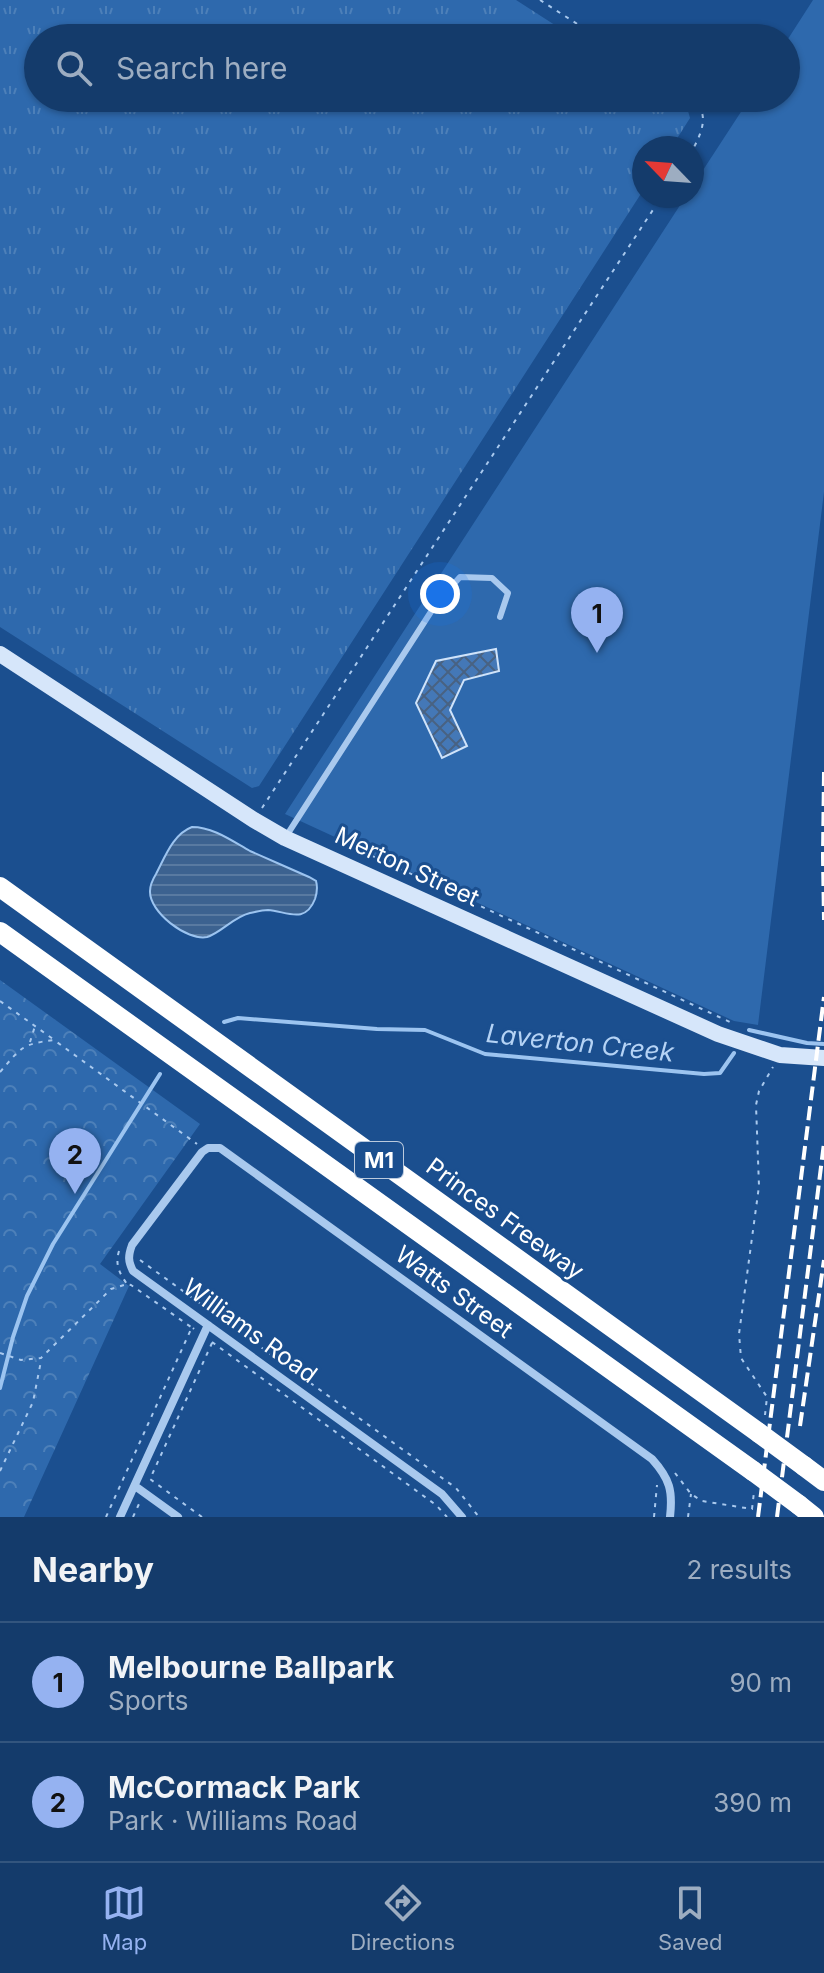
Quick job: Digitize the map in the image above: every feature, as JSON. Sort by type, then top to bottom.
[{"type":"highway","name":"Princes Freeway","points":[[0,887],[761,1429],[824,1481]]},
{"type":"highway","name":"M1","points":[[0,932],[754,1476],[807,1511]]},
{"type":"street","name":"Merton Street","points":[[0,654],[285,838],[734,1041],[780,1055],[824,1058]]},
{"type":"street","name":"Williams Road","points":[[208,1148],[195,1159],[132,1245],[128,1255],[133,1271],[442,1494],[462,1517]]},
{"type":"street","name":"Watts Street","points":[[208,1148],[220,1148],[637,1449],[659,1467],[668,1482],[672,1494],[670,1517]]},
{"type":"street","points":[[120,1517],[208,1325]]},
{"type":"street","points":[[135,1486],[178,1517]]},
{"type":"lane","points":[[285,838],[436,604],[460,577],[492,578],[508,593],[500,617]]},
{"type":"path","points":[[540,0],[577,24]]},
{"type":"path","points":[[699,136],[703,128],[703,112]]},
{"type":"path","points":[[254,820],[654,208]]},
{"type":"path","points":[[336,839],[730,1022]]},
{"type":"path","points":[[0,1001],[197,1144]]},
{"type":"path","points":[[30,1043],[35,1026]]},
{"type":"path","points":[[0,1072],[30,1043],[54,1040]]},
{"type":"path","points":[[761,1429],[767,1397],[741,1358],[739,1334],[759,1186],[756,1105],[759,1091],[780,1055]]},
{"type":"path","points":[[136,1258],[456,1488],[479,1517]]},
{"type":"path","points":[[0,1471],[33,1402],[41,1358],[111,1289],[131,1285],[203,1336]]},
{"type":"path","points":[[106,1517],[192,1327]]},
{"type":"path","points":[[202,1517],[150,1479],[212,1343],[436,1505],[447,1517]]},
{"type":"path","points":[[0,1353],[21,1360],[41,1358]]},
{"type":"path","points":[[752,1509],[754,1476]]},
{"type":"path","points":[[654,1517],[655,1480]]},
{"type":"path","points":[[688,1517],[691,1494]]},
{"type":"green space","points":[[0,0],[516,0],[553,24],[24,24],[24,112],[688,112],[690,118],[679,136],[632,136],[632,208],[259,786],[252,788],[0,627]]},
{"type":"green space","points":[[813,0],[824,0],[824,492],[758,1025],[734,1021],[285,814],[678,208],[704,208],[704,169],[741,112],[800,112],[800,24],[798,24]]},
{"type":"green space","points":[[0,980],[200,1124],[100,1264],[129,1286],[24,1517],[0,1517]]},
{"type":"shaded area","points":[[192,827],[215,832],[316,881],[317,893],[311,907],[294,915],[268,910],[250,913],[207,937],[180,930],[156,908],[150,889],[170,847],[185,830]]},
{"type":"building","points":[[496,649],[499,671],[464,680],[450,710],[467,746],[442,758],[416,703],[436,661]]},
{"type":"waterway","name":"Laverton Creek","points":[[224,1022],[238,1018],[425,1030],[485,1054],[704,1074],[720,1073],[734,1053]]},
{"type":"waterway","name":"Laverton Creek","points":[[749,1030],[824,1044]]},
{"type":"waterway","name":"Laverton Creek","points":[[0,1388],[27,1296],[53,1244],[160,1074]]},
{"type":"railway","points":[[824,772],[824,920]]},
{"type":"railway","points":[[758,1517],[824,997]]},
{"type":"railway","points":[[777,1517],[824,1143]]},
{"type":"railway","points":[[800,1426],[824,1260]]},
{"type":"place","name":"Melbourne Ballpark","points":[[597,653]]},
{"type":"place","name":"McCormack Park","points":[[75,1194]]}]
